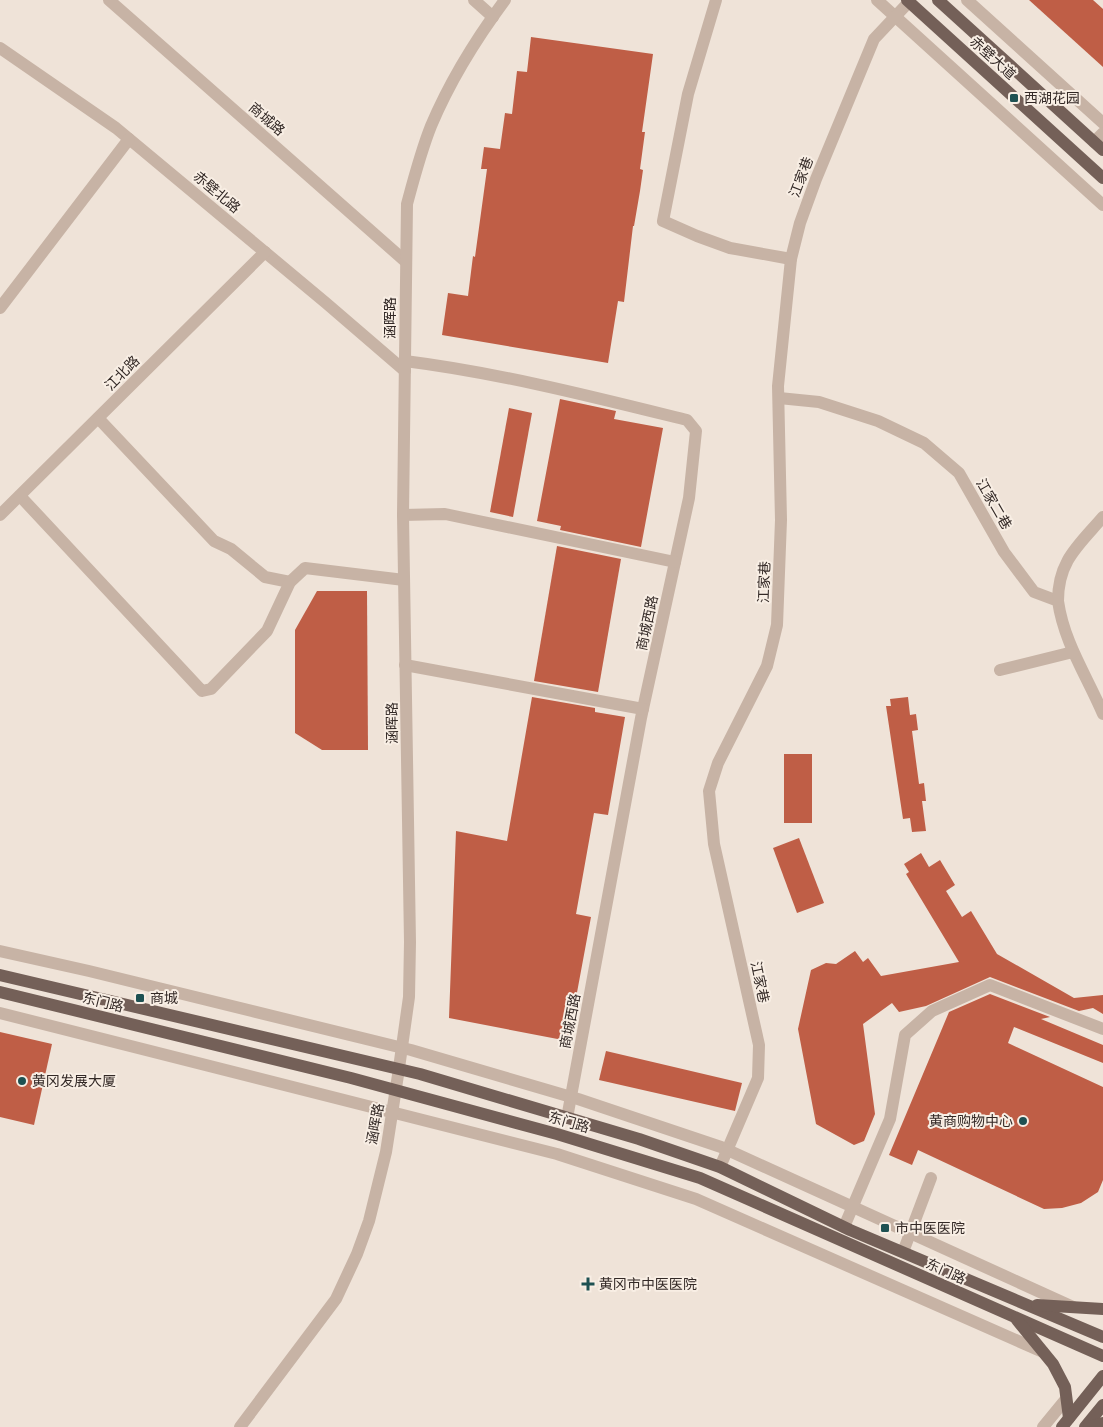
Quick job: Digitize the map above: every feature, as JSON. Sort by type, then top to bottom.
[{"type":"main road","name":"赤壁大道","points":[[938,0],[1100,142]]},
{"type":"main road","name":"赤壁大道","points":[[908,1],[1103,178]]},
{"type":"main road","name":"东门路","points":[[0,975],[399,1069],[639,1139],[720,1168],[844,1227],[1103,1337]]},
{"type":"main road","name":"东门路","points":[[0,992],[396,1090],[557,1134],[700,1178],[1103,1356]]},
{"type":"main road","points":[[1024,1304],[1103,1310]]},
{"type":"main road","points":[[1016,1318],[1053,1364],[1064,1387],[1066,1422]]},
{"type":"main road","points":[[1066,1422],[1103,1376]]},
{"type":"main road","points":[[1085,1427],[1103,1405]]},
{"type":"main road","points":[[1089,1427],[1103,1424]]},
{"type":"street","name":"商城路","points":[[109,0],[405,261]]},
{"type":"street","points":[[474,0],[493,17]]},
{"type":"street","name":"涵晖路","points":[[240,1427],[336,1299],[348,1276],[369,1221],[386,1152],[409,998],[410,942],[403,515],[407,204],[432,126],[455,78],[505,0]]},
{"type":"street","points":[[716,0],[688,94],[663,221],[730,248],[791,259]]},
{"type":"street","points":[[877,0],[1103,205]]},
{"type":"street","points":[[967,0],[1103,123]]},
{"type":"street","name":"江家巷","points":[[720,1168],[758,1078],[759,1045],[714,844],[709,791],[718,762],[767,666],[777,625],[781,520],[778,386],[791,259],[800,223],[816,179],[874,39],[908,1]]},
{"type":"street","name":"赤壁北路","points":[[0,48],[116,128],[405,366]]},
{"type":"street","points":[[0,308],[129,139]]},
{"type":"street","name":"江北路","points":[[0,515],[265,252]]},
{"type":"street","name":"商城西路","points":[[405,366],[446,366],[605,400],[687,420],[696,431],[689,498],[643,709],[566,1118]]},
{"type":"street","name":"江家二巷","points":[[778,398],[819,402],[878,421],[924,443],[959,473],[1004,552],[1034,592],[1058,601]]},
{"type":"street","points":[[98,418],[214,541],[231,549],[265,577],[290,582]]},
{"type":"street","points":[[20,496],[202,691],[211,690],[268,631],[290,582],[305,568],[404,580]]},
{"type":"street","points":[[403,515],[445,514],[675,562]]},
{"type":"street","points":[[1103,517],[1065,564],[1058,585],[1061,622],[1073,652],[1103,714]]},
{"type":"street","points":[[1000,670],[1073,652]]},
{"type":"street","points":[[405,665],[643,709]]},
{"type":"street","points":[[0,951],[402,1047],[571,1097],[728,1150],[1078,1309]]},
{"type":"street","points":[[844,1227],[890,1119],[906,1035],[932,1011],[990,985],[1103,1029]]},
{"type":"street","points":[[0,1013],[557,1154],[696,1199],[1043,1352]]},
{"type":"street","points":[[903,1252],[931,1178]]},
{"type":"street","points":[[1044,1427],[1066,1399]]},
{"type":"building","points":[[1029,0],[1093,0],[1103,9],[1103,67]]},
{"type":"building","points":[[531,37],[653,54],[642,132],[645,132],[640,169],[643,170],[633,226],[624,302],[618,301],[608,363],[442,335],[448,293],[468,296],[487,169],[481,169],[484,147],[500,149],[505,113],[512,114],[517,71],[527,72]]},
{"type":"building","points":[[560,399],[616,411],[614,419],[663,428],[641,547],[560,530],[561,526],[537,521]]},
{"type":"building","points":[[509,408],[532,413],[513,517],[490,512]]},
{"type":"building","points":[[557,546],[621,559],[598,692],[534,681]]},
{"type":"building","points":[[317,591],[367,591],[368,750],[322,750],[295,733],[295,630]]},
{"type":"building","points":[[532,697],[595,708],[595,712],[625,717],[608,815],[594,813],[576,914],[591,917],[568,1041],[449,1018],[456,831],[507,841]]},
{"type":"building","points":[[908,697],[910,715],[916,714],[918,730],[912,731],[919,784],[924,783],[926,801],[922,801],[926,831],[912,832],[910,818],[903,819],[886,706],[891,706],[890,699]]},
{"type":"building","points":[[784,754],[812,754],[812,823],[784,823]]},
{"type":"building","points":[[799,838],[824,903],[797,913],[773,848]]},
{"type":"building","points":[[921,853],[929,867],[940,860],[955,885],[946,891],[962,917],[971,911],[997,954],[1074,998],[1103,995],[1103,1014],[1093,1008],[1079,1011],[990,977],[926,1006],[899,1012],[892,1003],[863,1024],[875,1114],[864,1141],[854,1145],[816,1124],[798,1029],[811,970],[826,963],[836,964],[855,951],[863,962],[868,958],[881,976],[959,962],[906,874],[909,872],[904,864]]},
{"type":"building","name":"黄商购物中心","points":[[990,994],[1050,1017],[1041,1019],[1103,1045],[1103,1063],[1014,1027],[1008,1043],[1103,1087],[1103,1180],[1098,1192],[1081,1203],[1062,1208],[1044,1209],[918,1150],[912,1165],[889,1155],[949,1012]]},
{"type":"building","name":"黄冈发展大厦","points":[[0,1032],[52,1044],[34,1125],[0,1117]]},
{"type":"building","points":[[606,1051],[742,1083],[735,1111],[599,1080]]},
{"type":"place","name":"西湖花园","points":[[1014,98]]},
{"type":"place","name":"商城","points":[[140,998]]},
{"type":"place","name":"黄冈发展大厦","points":[[22,1081]]},
{"type":"place","name":"黄商购物中心","points":[[1023,1121]]},
{"type":"place","name":"市中医医院","points":[[885,1228]]},
{"type":"place","name":"黄冈市中医医院","points":[[588,1284]]}]
